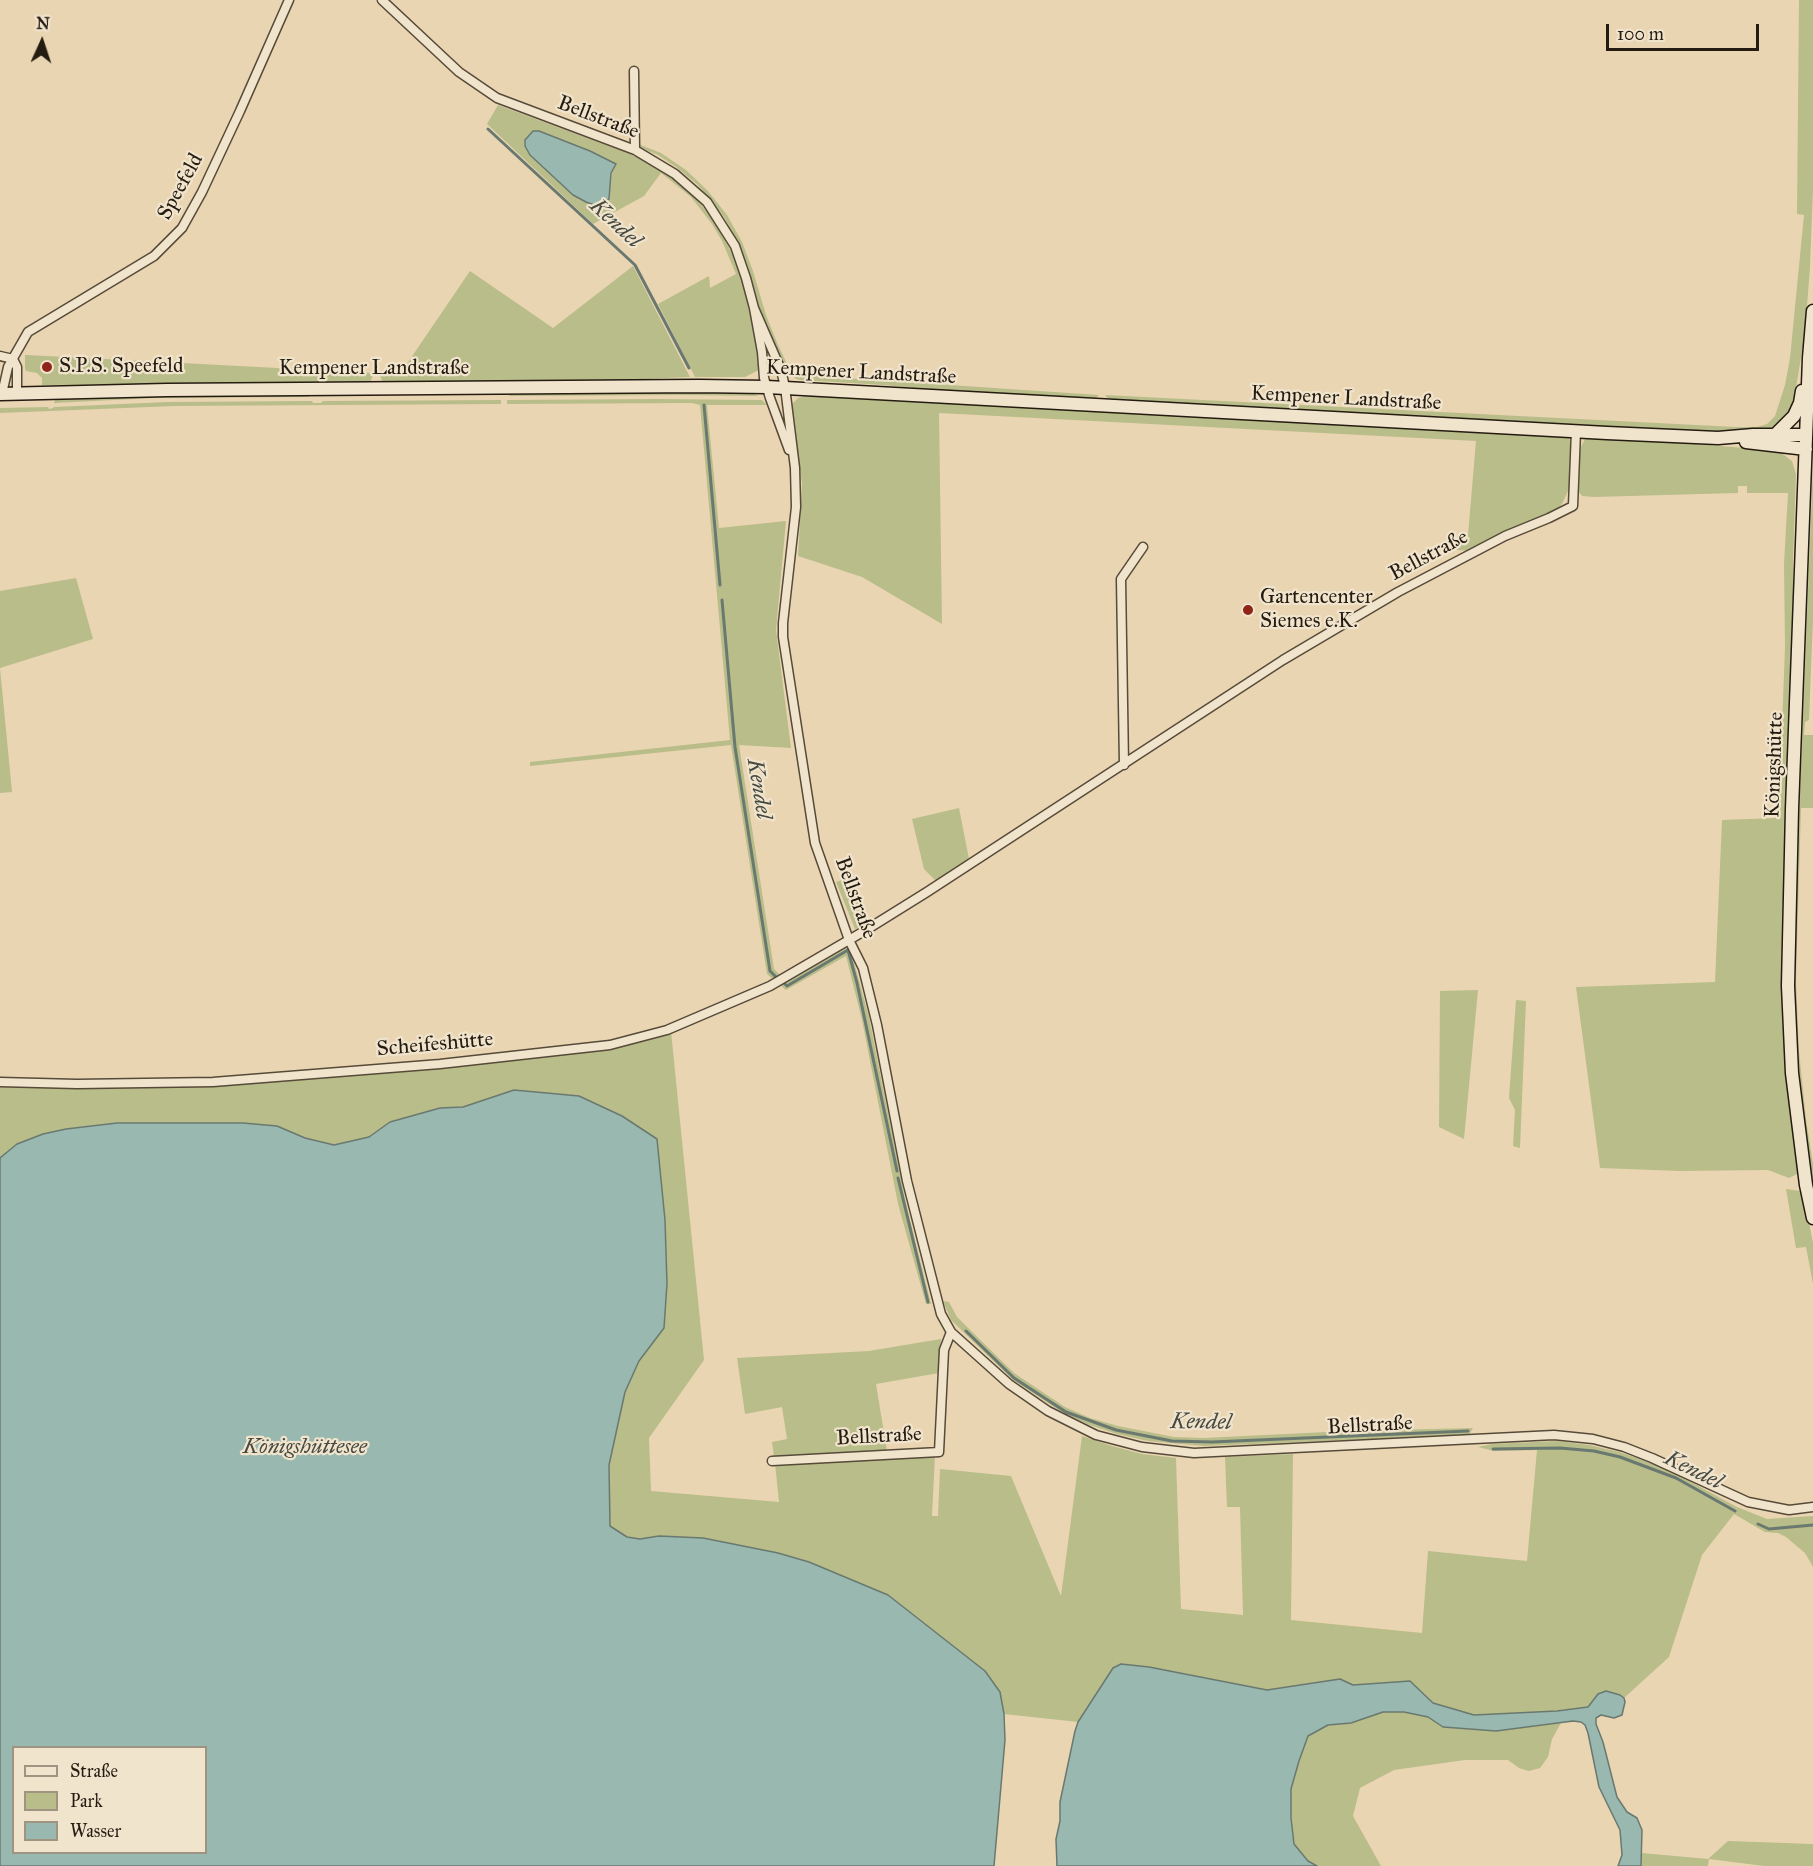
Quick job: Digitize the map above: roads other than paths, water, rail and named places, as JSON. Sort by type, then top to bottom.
[{"type":"street","name":"Speefeld","points":[[1,394],[8,367],[28,332],[154,256],[182,228],[202,192],[289,0]]},
{"type":"street","name":"Bellstraße","points":[[382,0],[459,72],[497,98],[635,150],[675,174],[707,202],[735,246],[754,309],[785,387],[795,468],[796,507],[783,637],[815,843],[849,940],[863,968],[877,1025],[907,1180],[941,1314],[951,1332],[1009,1384],[1048,1411],[1096,1435],[1142,1447],[1194,1453],[1554,1435],[1593,1439],[1624,1447],[1749,1502],[1789,1510],[1813,1507]]},
{"type":"street","points":[[634,71],[635,150]]},
{"type":"street","name":"Bellstraße","points":[[754,309],[767,387],[795,468]]},
{"type":"street","name":"Königshütte","points":[[1813,311],[1809,358],[1792,809],[1788,986],[1792,1073],[1806,1185],[1813,1218]]},
{"type":"street","points":[[0,356],[13,359],[17,367],[17,394]]},
{"type":"street","points":[[1775,435],[1788,422],[1800,403],[1809,358]]},
{"type":"street","name":"Kempener Landstraße","points":[[1,394],[167,390],[785,387],[1718,438],[1806,435]]},
{"type":"street","name":"Bellstraße","points":[[849,940],[1124,765],[1283,660],[1398,592],[1504,536],[1573,506],[1576,431]]},
{"type":"street","name":"Kempener Landstraße","points":[[1718,438],[1726,441],[1806,449]]},
{"type":"street","points":[[1124,765],[1121,579],[1143,547]]},
{"type":"street","name":"Scheifeshütte","points":[[0,1082],[77,1084],[213,1082],[440,1064],[610,1045],[667,1029],[770,986],[849,940]]},
{"type":"street","name":"Bellstraße","points":[[772,1461],[939,1452],[944,1350],[951,1332]]},
{"type":"water","points":[[533,131],[539,131],[590,151],[616,164],[611,173],[609,199],[597,206],[573,195],[530,155],[525,146],[525,140]]},
{"type":"water","name":"Königshüttesee","points":[[514,1090],[579,1096],[622,1116],[657,1139],[665,1220],[667,1284],[664,1328],[639,1361],[625,1392],[609,1465],[610,1526],[627,1537],[640,1539],[659,1536],[703,1538],[778,1553],[809,1562],[888,1595],[985,1671],[1000,1692],[1004,1714],[1005,1740],[994,1866],[0,1866],[0,1158],[17,1144],[43,1134],[117,1123],[243,1123],[277,1126],[305,1138],[334,1145],[369,1137],[390,1122],[440,1108],[463,1107]]},
{"type":"water","points":[[1121,1664],[1149,1667],[1267,1690],[1340,1679],[1353,1685],[1410,1681],[1433,1703],[1474,1715],[1557,1711],[1588,1707],[1598,1694],[1606,1691],[1620,1695],[1625,1702],[1622,1715],[1614,1718],[1601,1715],[1596,1718],[1596,1724],[1617,1797],[1627,1812],[1637,1818],[1642,1830],[1641,1866],[1618,1866],[1622,1855],[1620,1830],[1599,1787],[1588,1733],[1581,1722],[1573,1721],[1496,1731],[1443,1727],[1428,1717],[1404,1712],[1383,1712],[1351,1723],[1328,1725],[1308,1736],[1291,1789],[1291,1818],[1294,1844],[1308,1861],[1317,1866],[1057,1866],[1056,1839],[1060,1821],[1060,1802],[1075,1731],[1078,1722],[1113,1668]]},
{"type":"waterway","name":"Kendel","points":[[488,129],[635,265],[689,368]]},
{"type":"waterway","name":"Kendel","points":[[704,405],[720,585]]},
{"type":"waterway","name":"Kendel","points":[[722,600],[735,747],[770,971],[777,978]]},
{"type":"waterway","name":"Kendel","points":[[784,983],[787,986],[848,950],[897,1171]]},
{"type":"waterway","name":"Kendel","points":[[898,1178],[928,1302]]},
{"type":"waterway","name":"Kendel","points":[[966,1331],[1014,1378],[1066,1412],[1116,1430],[1172,1441],[1212,1442],[1468,1431]]},
{"type":"waterway","name":"Kendel","points":[[1493,1449],[1560,1448],[1594,1451],[1620,1457],[1676,1478],[1735,1511]]},
{"type":"waterway","name":"Kendel","points":[[1758,1524],[1769,1529],[1813,1525]]},
{"type":"place","name":"S.P.S. Speefeld","points":[[47,367]]},
{"type":"place","name":"Gartencenter Siemes e.K.","points":[[1248,610]]}]
